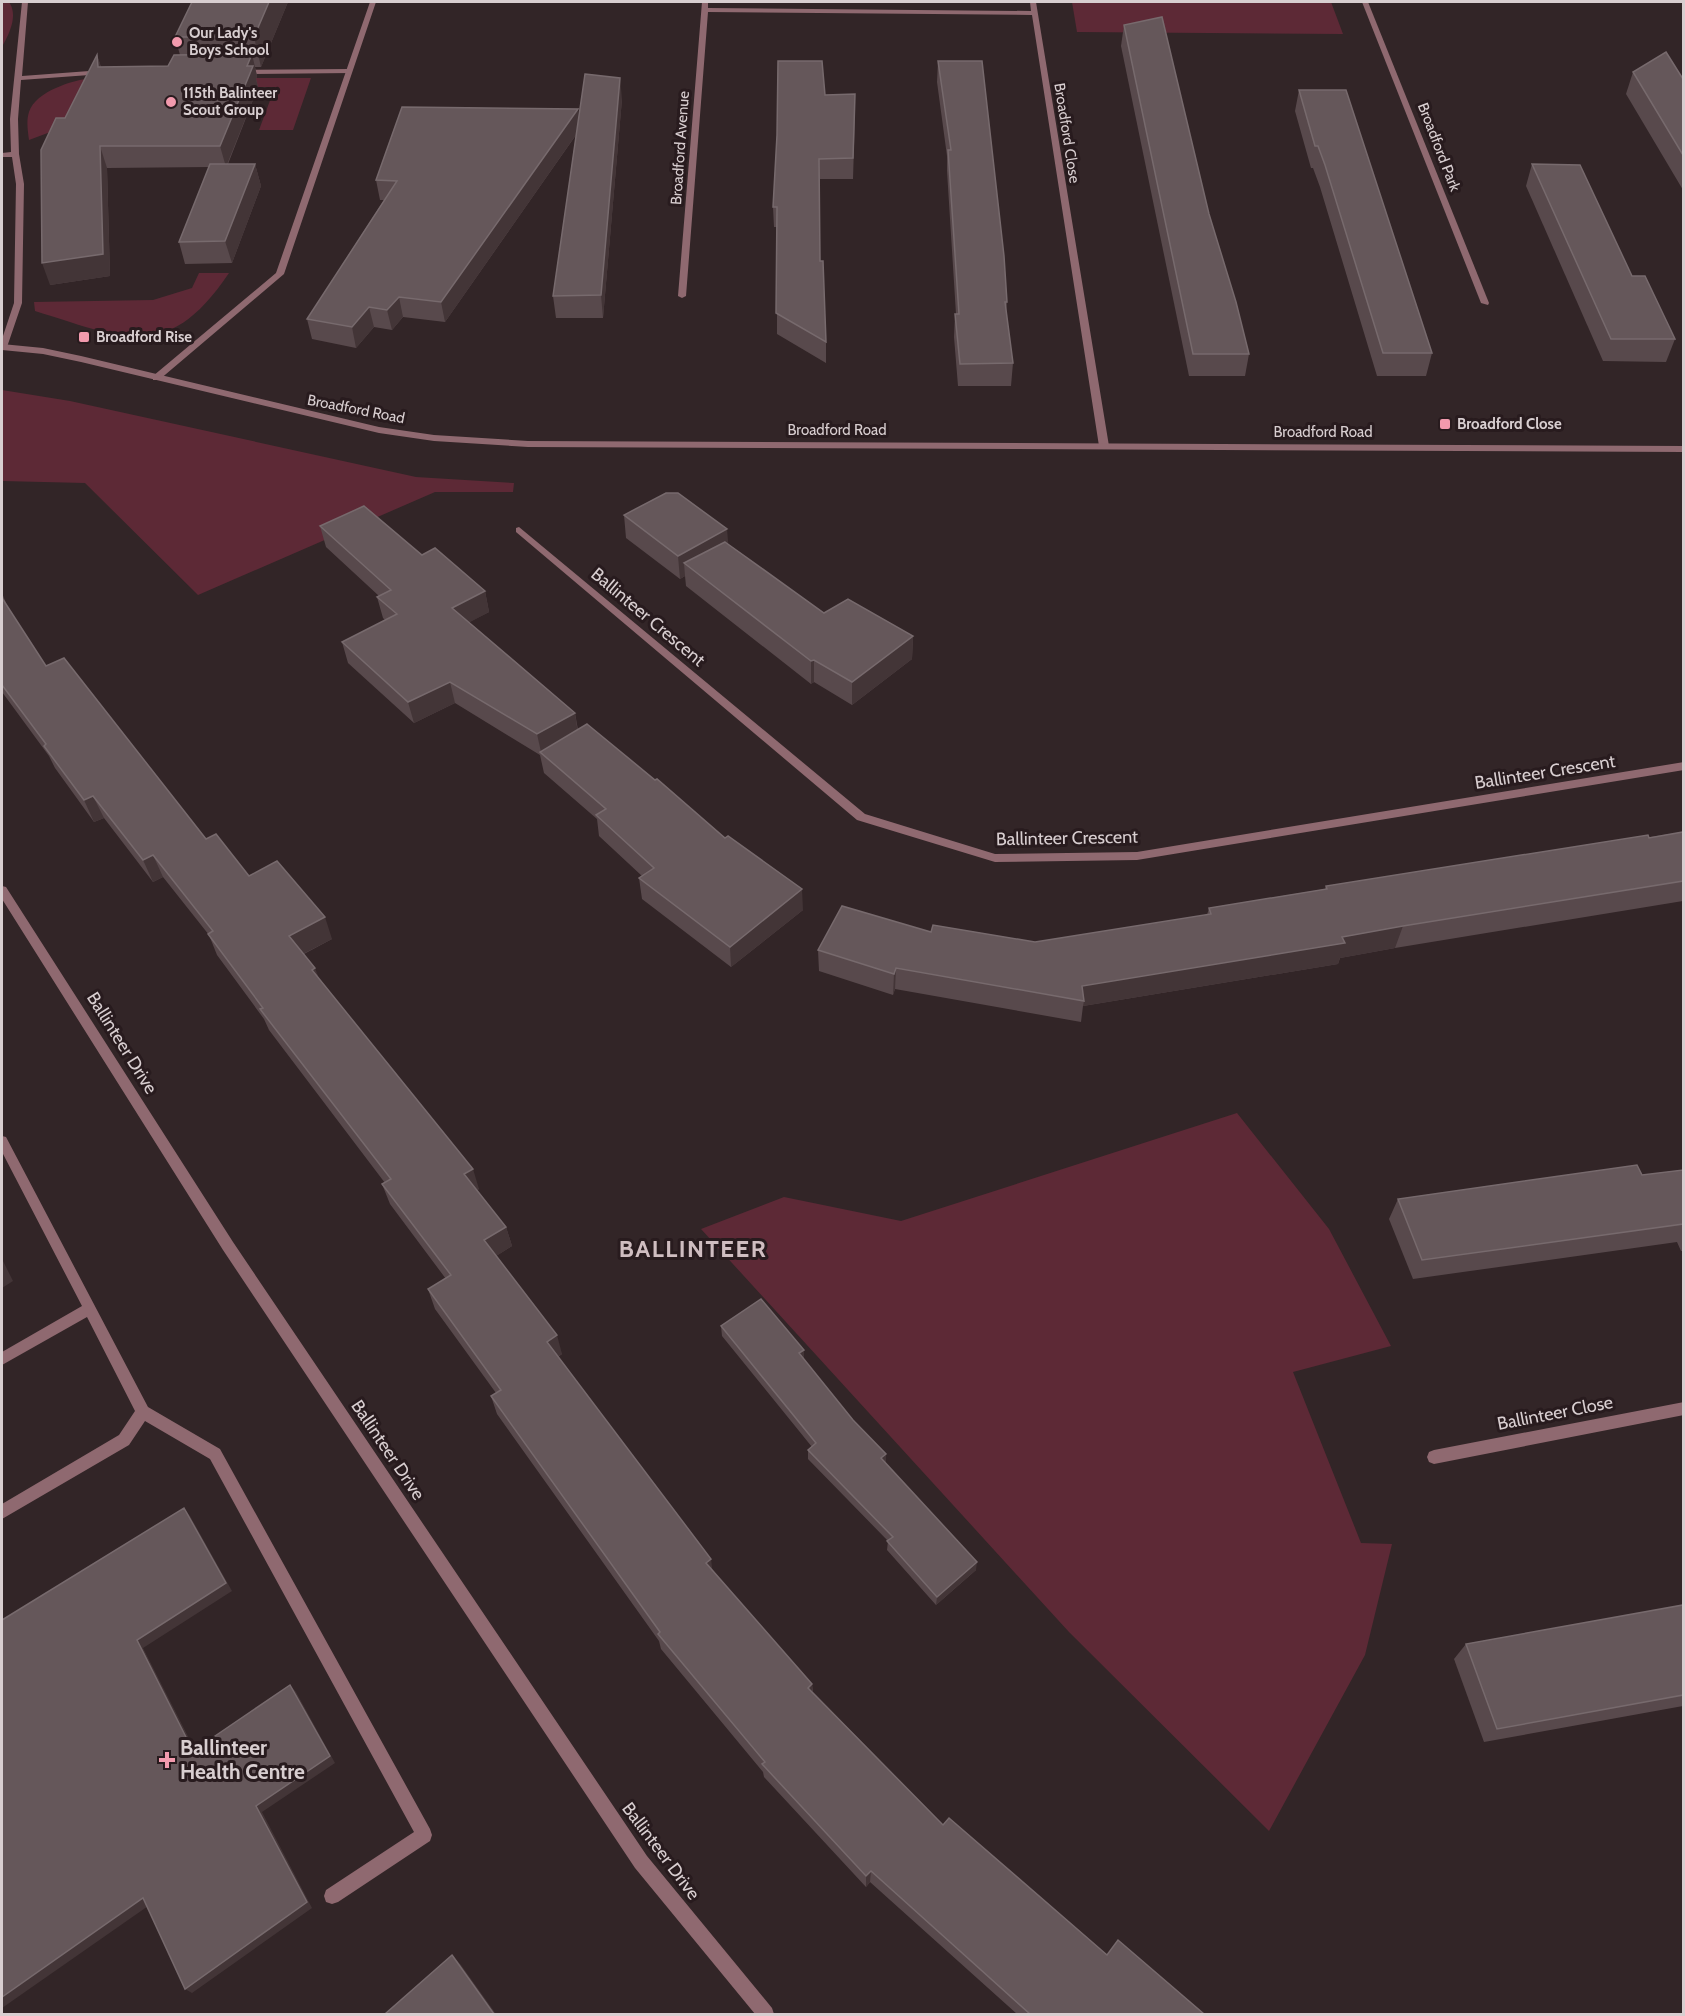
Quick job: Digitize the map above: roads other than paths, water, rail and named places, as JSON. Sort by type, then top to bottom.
[{"type":"street","points":[[2,347],[18,303],[20,184],[15,154],[14,119],[25,2]]},
{"type":"street","points":[[156,378],[280,274],[373,2]]},
{"type":"street","name":"Broadford Close","points":[[1033,2],[1104,446]]},
{"type":"street","name":"Broadford Park","points":[[1365,2],[1485,303]]},
{"type":"street","points":[[704,6],[1035,13]]},
{"type":"street","name":"Broadford Avenue","points":[[682,296],[704,6]]},
{"type":"street","points":[[229,72],[349,71]]},
{"type":"street","points":[[17,78],[111,72]]},
{"type":"street","points":[[2,156],[15,154]]},
{"type":"street","name":"Broadford Road","points":[[2,347],[52,353],[379,430],[481,442],[1683,449]]},
{"type":"street","name":"Ballinteer Crescent","points":[[519,530],[861,818],[996,858],[1137,856],[1683,766]]},
{"type":"street","name":"Ballinteer Drive","points":[[2,890],[228,1246],[641,1862],[766,2014]]},
{"type":"street","points":[[2,1141],[143,1412],[215,1454],[424,1835],[332,1896]]},
{"type":"street","points":[[2,1359],[90,1308]]},
{"type":"street","name":"Ballinteer Close","points":[[1434,1457],[1683,1408]]},
{"type":"street","points":[[2,1512],[124,1440],[143,1412]]},
{"type":"place","name":"Our Lady's Boys School","points":[[177,42]]},
{"type":"place","name":"115th Balinteer Scout Group","points":[[171,102]]},
{"type":"place","name":"Broadford Rise","points":[[84,337]]},
{"type":"place","name":"Broadford Close","points":[[1445,424]]},
{"type":"place","name":"Ballinteer Health Centre","points":[[167,1760]]},
{"type":"district","name":"BALLINTEER","points":[[693,1249]]}]
